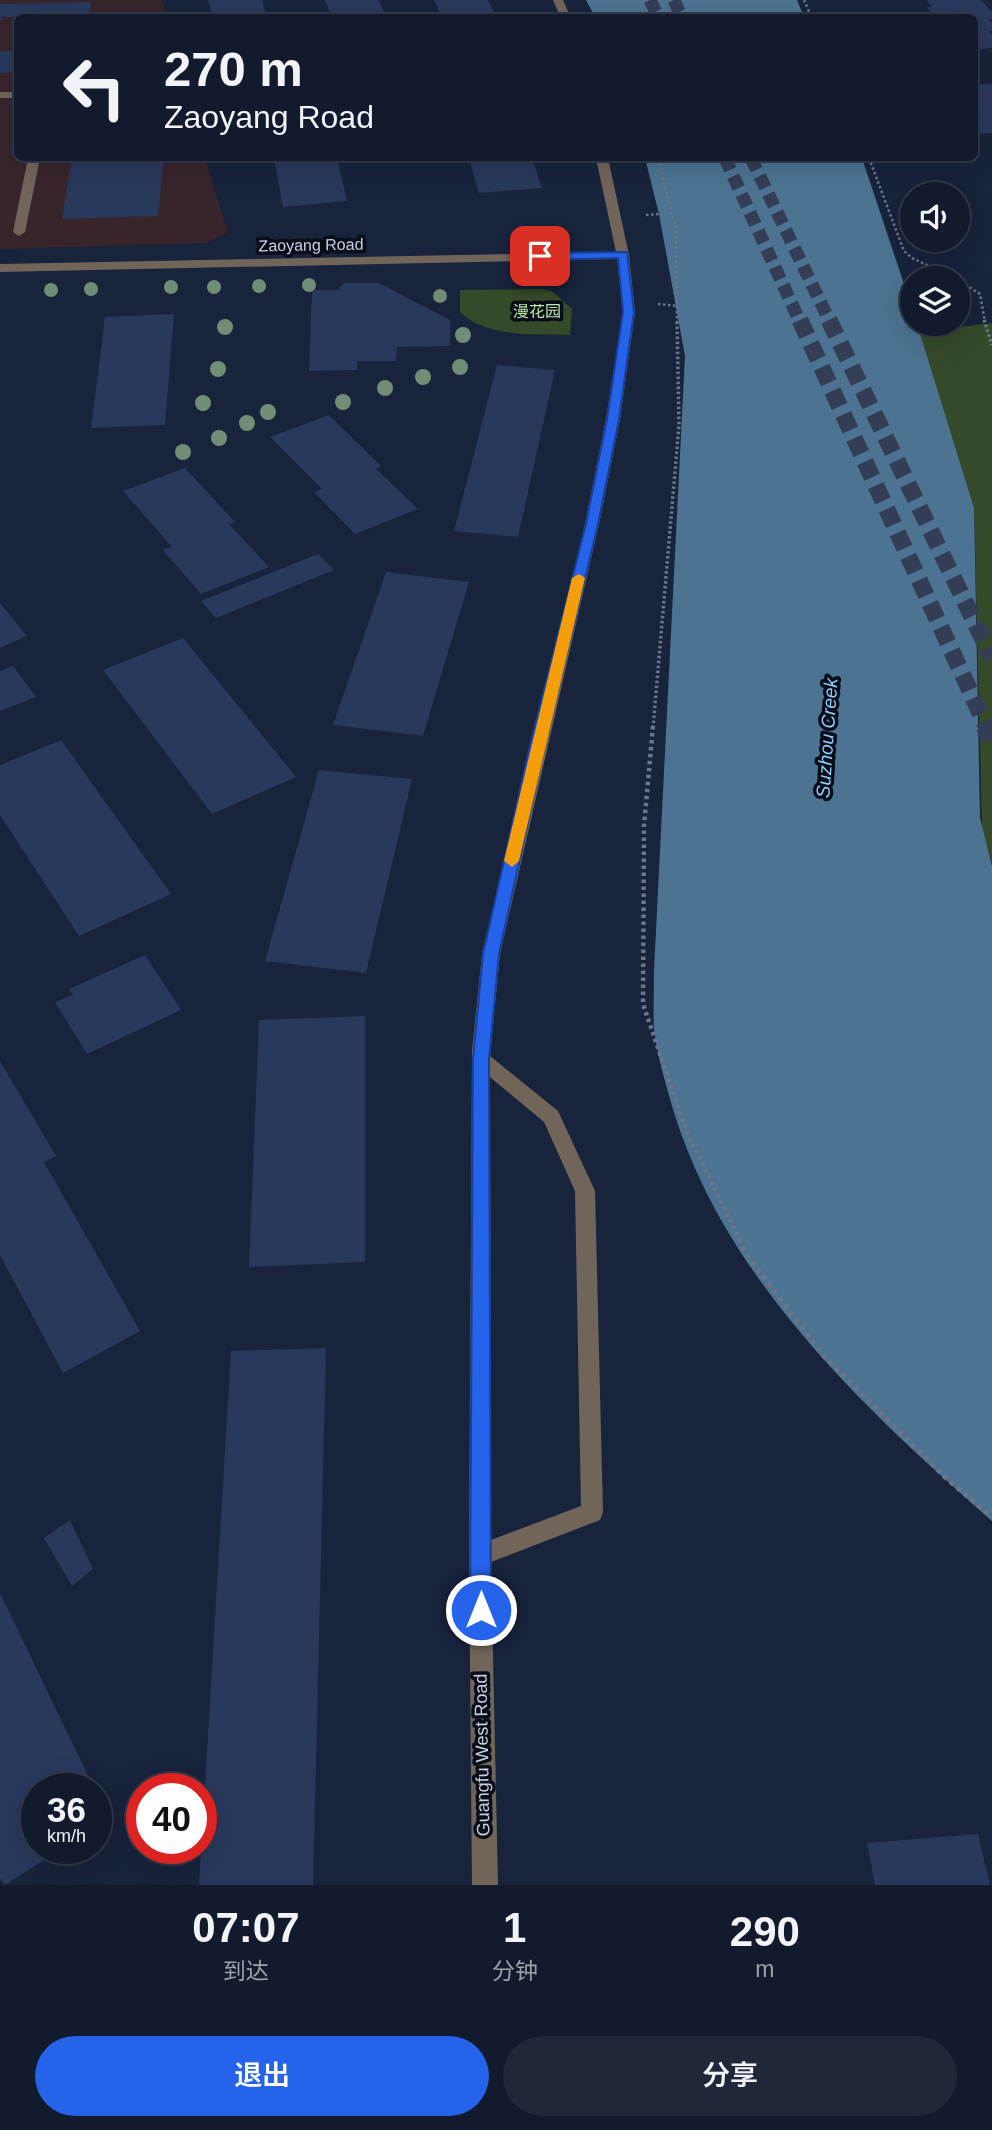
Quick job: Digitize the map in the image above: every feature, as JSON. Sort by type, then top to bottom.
[{"type":"street","points":[[19,232],[33,161]]},
{"type":"street","name":"Guangfu West Road","points":[[485,1885],[480,1555],[481,1059],[491,954],[592,524],[613,419],[629,312],[623,255],[603,161]]},
{"type":"street","name":"Zaoyang Road","points":[[0,268],[623,255]]},
{"type":"street","points":[[480,1555],[592,1512],[585,1191],[551,1117],[481,1059]]},
{"type":"path","points":[[659,161],[676,230],[679,425],[645,826],[643,1004],[686,1130],[747,1255],[822,1354],[946,1478],[992,1517]]},
{"type":"path","points":[[870,161],[904,251],[929,266]]},
{"type":"path","points":[[970,287],[981,294],[985,325],[992,345]]},
{"type":"shaded area","points":[[0,0],[162,0],[166,14],[14,14],[14,161],[206,161],[228,233],[205,243],[0,249]]},
{"type":"green space","name":"漫花园","points":[[460,290],[552,291],[572,309],[570,335],[498,331],[472,321],[460,312]]},
{"type":"green space","points":[[992,323],[992,864],[982,828],[974,509],[920,336],[970,336],[970,326]]},
{"type":"water","points":[[586,0],[797,0],[803,14],[593,14]]},
{"type":"water","name":"Suzhou Creek","points":[[646,161],[863,161],[900,272],[900,336],[921,336],[974,508],[980,818],[992,866],[992,1521],[894,1432],[847,1385],[802,1335],[761,1282],[725,1227],[695,1168],[672,1106],[654,1029],[654,970],[685,356],[659,214]]},
{"type":"building","points":[[208,0],[262,0],[266,14],[212,14]]},
{"type":"building","points":[[325,0],[379,0],[384,14],[330,14]]},
{"type":"building","points":[[434,0],[488,0],[495,14],[440,14]]},
{"type":"building","points":[[926,0],[981,0],[992,12],[992,19],[989,19],[992,31],[989,31],[992,35],[992,48],[978,50],[978,14],[932,14],[927,7],[932,7]]},
{"type":"building","points":[[91,2],[90,14],[14,14],[14,17],[2,17],[0,23],[0,4]]},
{"type":"building","points":[[0,51],[14,51],[14,72],[0,73]]},
{"type":"building","points":[[992,84],[992,133],[978,134],[978,117],[981,117],[978,111],[978,85]]},
{"type":"building","points":[[72,161],[164,161],[158,216],[62,219]]},
{"type":"building","points":[[275,161],[338,161],[347,201],[283,207]]},
{"type":"building","points":[[470,161],[533,161],[542,188],[479,193]]},
{"type":"building","points":[[344,283],[379,283],[450,320],[450,346],[397,347],[396,361],[357,361],[357,370],[309,371],[312,290],[338,290]]},
{"type":"building","points":[[174,314],[165,425],[91,428],[105,317]]},
{"type":"building","points":[[497,365],[555,370],[518,537],[454,531]]},
{"type":"building","points":[[329,415],[381,466],[376,469],[418,509],[355,534],[314,492],[322,489],[270,437]]},
{"type":"building","points":[[185,468],[235,522],[229,524],[269,567],[201,594],[163,550],[172,547],[123,491]]},
{"type":"building","points":[[318,554],[334,570],[216,618],[201,601]]},
{"type":"building","points":[[386,572],[469,582],[423,736],[333,725]]},
{"type":"building","points":[[0,603],[27,636],[0,648]]},
{"type":"building","points":[[183,638],[296,777],[212,814],[103,670]]},
{"type":"building","points":[[13,666],[36,697],[0,711],[0,671]]},
{"type":"building","points":[[61,740],[171,894],[79,936],[0,815],[0,765]]},
{"type":"building","points":[[319,770],[412,779],[366,973],[265,961]]},
{"type":"building","points":[[145,955],[181,1010],[87,1054],[55,1002],[73,995],[69,989]]},
{"type":"building","points":[[365,1016],[365,1262],[249,1267],[259,1020]]},
{"type":"building","points":[[0,1061],[56,1156],[44,1162],[140,1331],[63,1373],[0,1255]]},
{"type":"building","points":[[326,1348],[313,1885],[199,1885],[200,1864],[217,1864],[217,1773],[206,1773],[231,1351]]},
{"type":"building","points":[[70,1520],[93,1569],[72,1586],[44,1538]]},
{"type":"building","points":[[0,1593],[87,1773],[21,1773],[21,1864],[38,1864],[5,1885],[0,1878]]},
{"type":"building","points":[[978,1834],[990,1885],[875,1885],[867,1843]]},
{"type":"tunnel","points":[[650,0],[657,14]]},
{"type":"tunnel","points":[[674,0],[680,14]]},
{"type":"tunnel","points":[[726,161],[800,322]]},
{"type":"tunnel","points":[[752,161],[830,322]]},
{"type":"tunnel","points":[[800,320],[987,728]]},
{"type":"tunnel","points":[[829,320],[992,658]]},
{"type":"tunnel","points":[[986,726],[992,739]]},
{"type":"slow traffic","points":[[512,861],[579,578]]},
{"type":"route","points":[[481,1610],[481,1051],[491,954],[592,524],[613,419],[629,312],[623,255],[540,256]]}]
